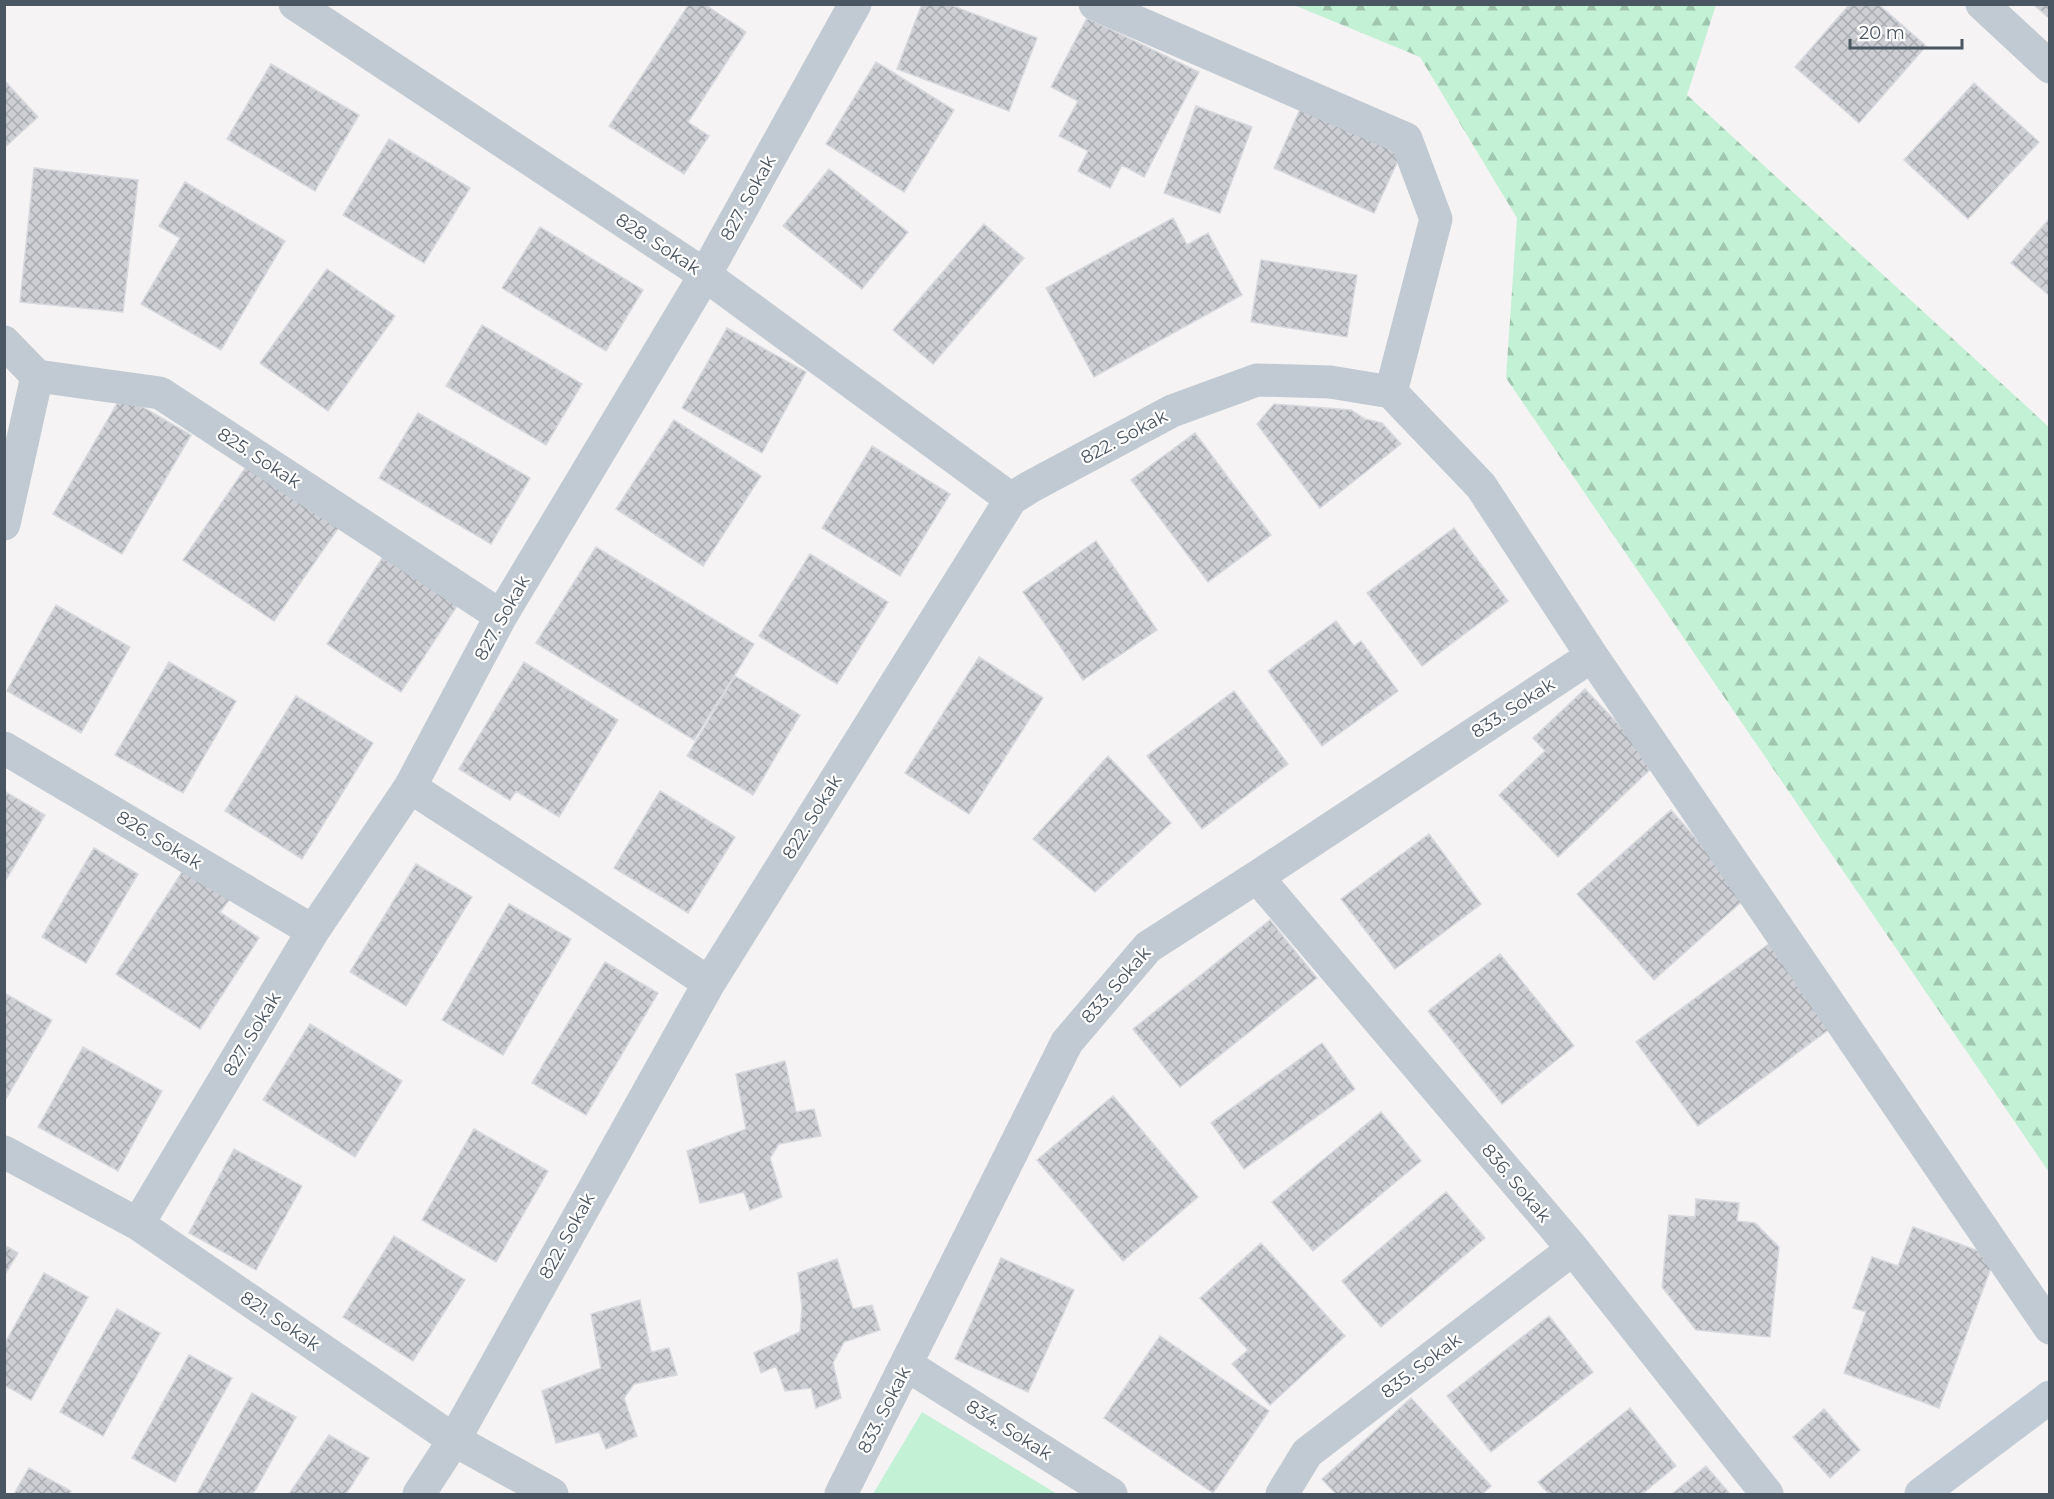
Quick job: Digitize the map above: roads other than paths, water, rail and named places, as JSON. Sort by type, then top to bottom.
[{"type":"street","name":"828. Sokak","points":[[296,4],[705,275],[1011,499]]},
{"type":"street","name":"827. Sokak","points":[[138,1224],[313,931],[410,787],[501,616],[705,275],[855,4]]},
{"type":"street","points":[[1095,4],[1406,139],[1437,219],[1391,392],[1481,486],[1592,656],[2049,1328]]},
{"type":"street","points":[[1982,4],[2049,67]]},
{"type":"street","points":[[4,342],[37,376],[4,524]]},
{"type":"street","name":"825. Sokak","points":[[37,376],[160,393],[501,616]]},
{"type":"street","name":"822. Sokak","points":[[419,1494],[454,1440],[709,983],[1011,499],[1172,411],[1257,380],[1330,382],[1391,392]]},
{"type":"street","name":"833. Sokak","points":[[841,1494],[1067,1042],[1148,947],[1592,656]]},
{"type":"street","name":"826. Sokak","points":[[4,748],[313,931]]},
{"type":"street","points":[[410,787],[574,892],[709,983]]},
{"type":"street","name":"836. Sokak","points":[[1257,877],[1573,1249],[1767,1494]]},
{"type":"street","name":"821. Sokak","points":[[4,1152],[138,1224],[454,1440],[552,1494]]},
{"type":"street","name":"835. Sokak","points":[[1282,1494],[1307,1453],[1573,1249]]},
{"type":"street","name":"834. Sokak","points":[[907,1365],[1111,1494]]},
{"type":"street","points":[[1921,1494],[2049,1397]]}]
